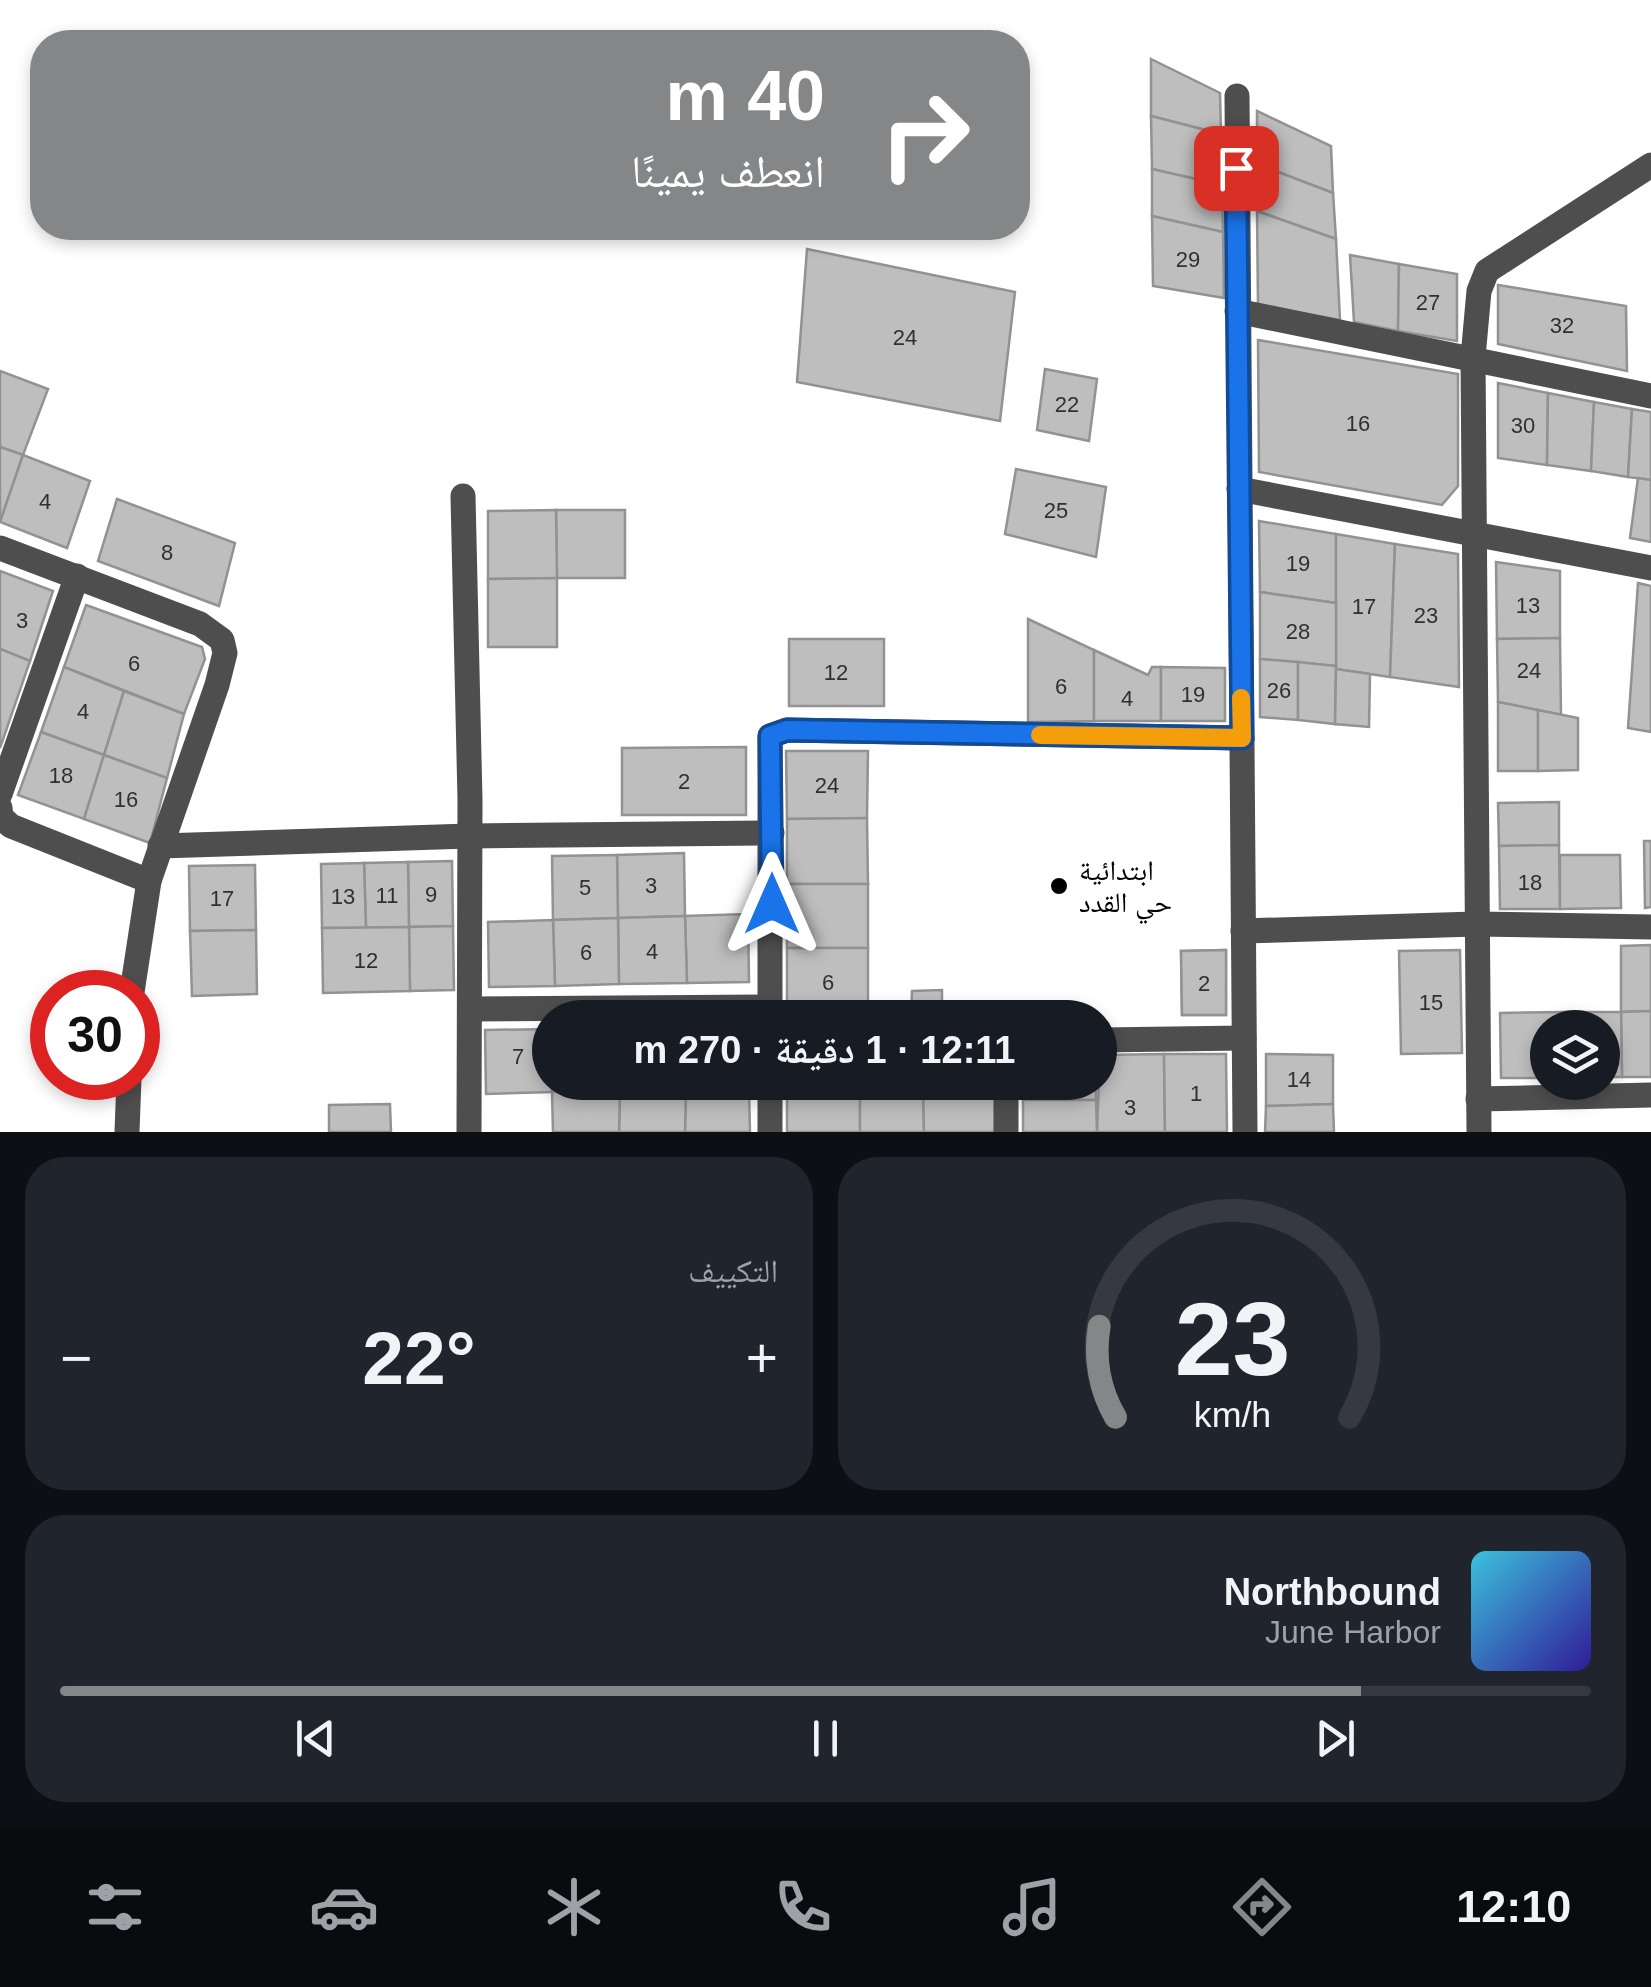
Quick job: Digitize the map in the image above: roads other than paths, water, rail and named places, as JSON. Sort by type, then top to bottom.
[{"type":"street","points":[[1236,96],[1245,1132]]},
{"type":"street","points":[[1479,1132],[1473,357],[1478,291],[1487,271],[1651,165]]},
{"type":"street","points":[[1236,311],[1651,396]]},
{"type":"street","points":[[1239,488],[1651,568]]},
{"type":"street","points":[[463,496],[469,1132]]},
{"type":"street","points":[[0,548],[200,624],[222,640],[224,653],[217,685],[150,880],[136,970]]},
{"type":"street","points":[[0,794],[76,576]]},
{"type":"street","points":[[770,1000],[770,736],[787,730],[1242,738]]},
{"type":"street","points":[[0,808],[1,816],[12,826],[150,880]]},
{"type":"street","points":[[160,846],[469,836],[772,834]]},
{"type":"street","points":[[1243,931],[1476,924],[1651,927]]},
{"type":"street","points":[[470,1009],[532,1010]]},
{"type":"street","points":[[1117,1040],[1244,1038]]},
{"type":"street","points":[[1478,1099],[1651,1096]]},
{"type":"street","points":[[127,1132],[128,1100]]},
{"type":"street","points":[[770,1100],[770,1132]]},
{"type":"street","points":[[1006,1100],[1006,1132]]},
{"type":"place","name":"ابتدائية حي القدد","points":[[1059,886]]}]
